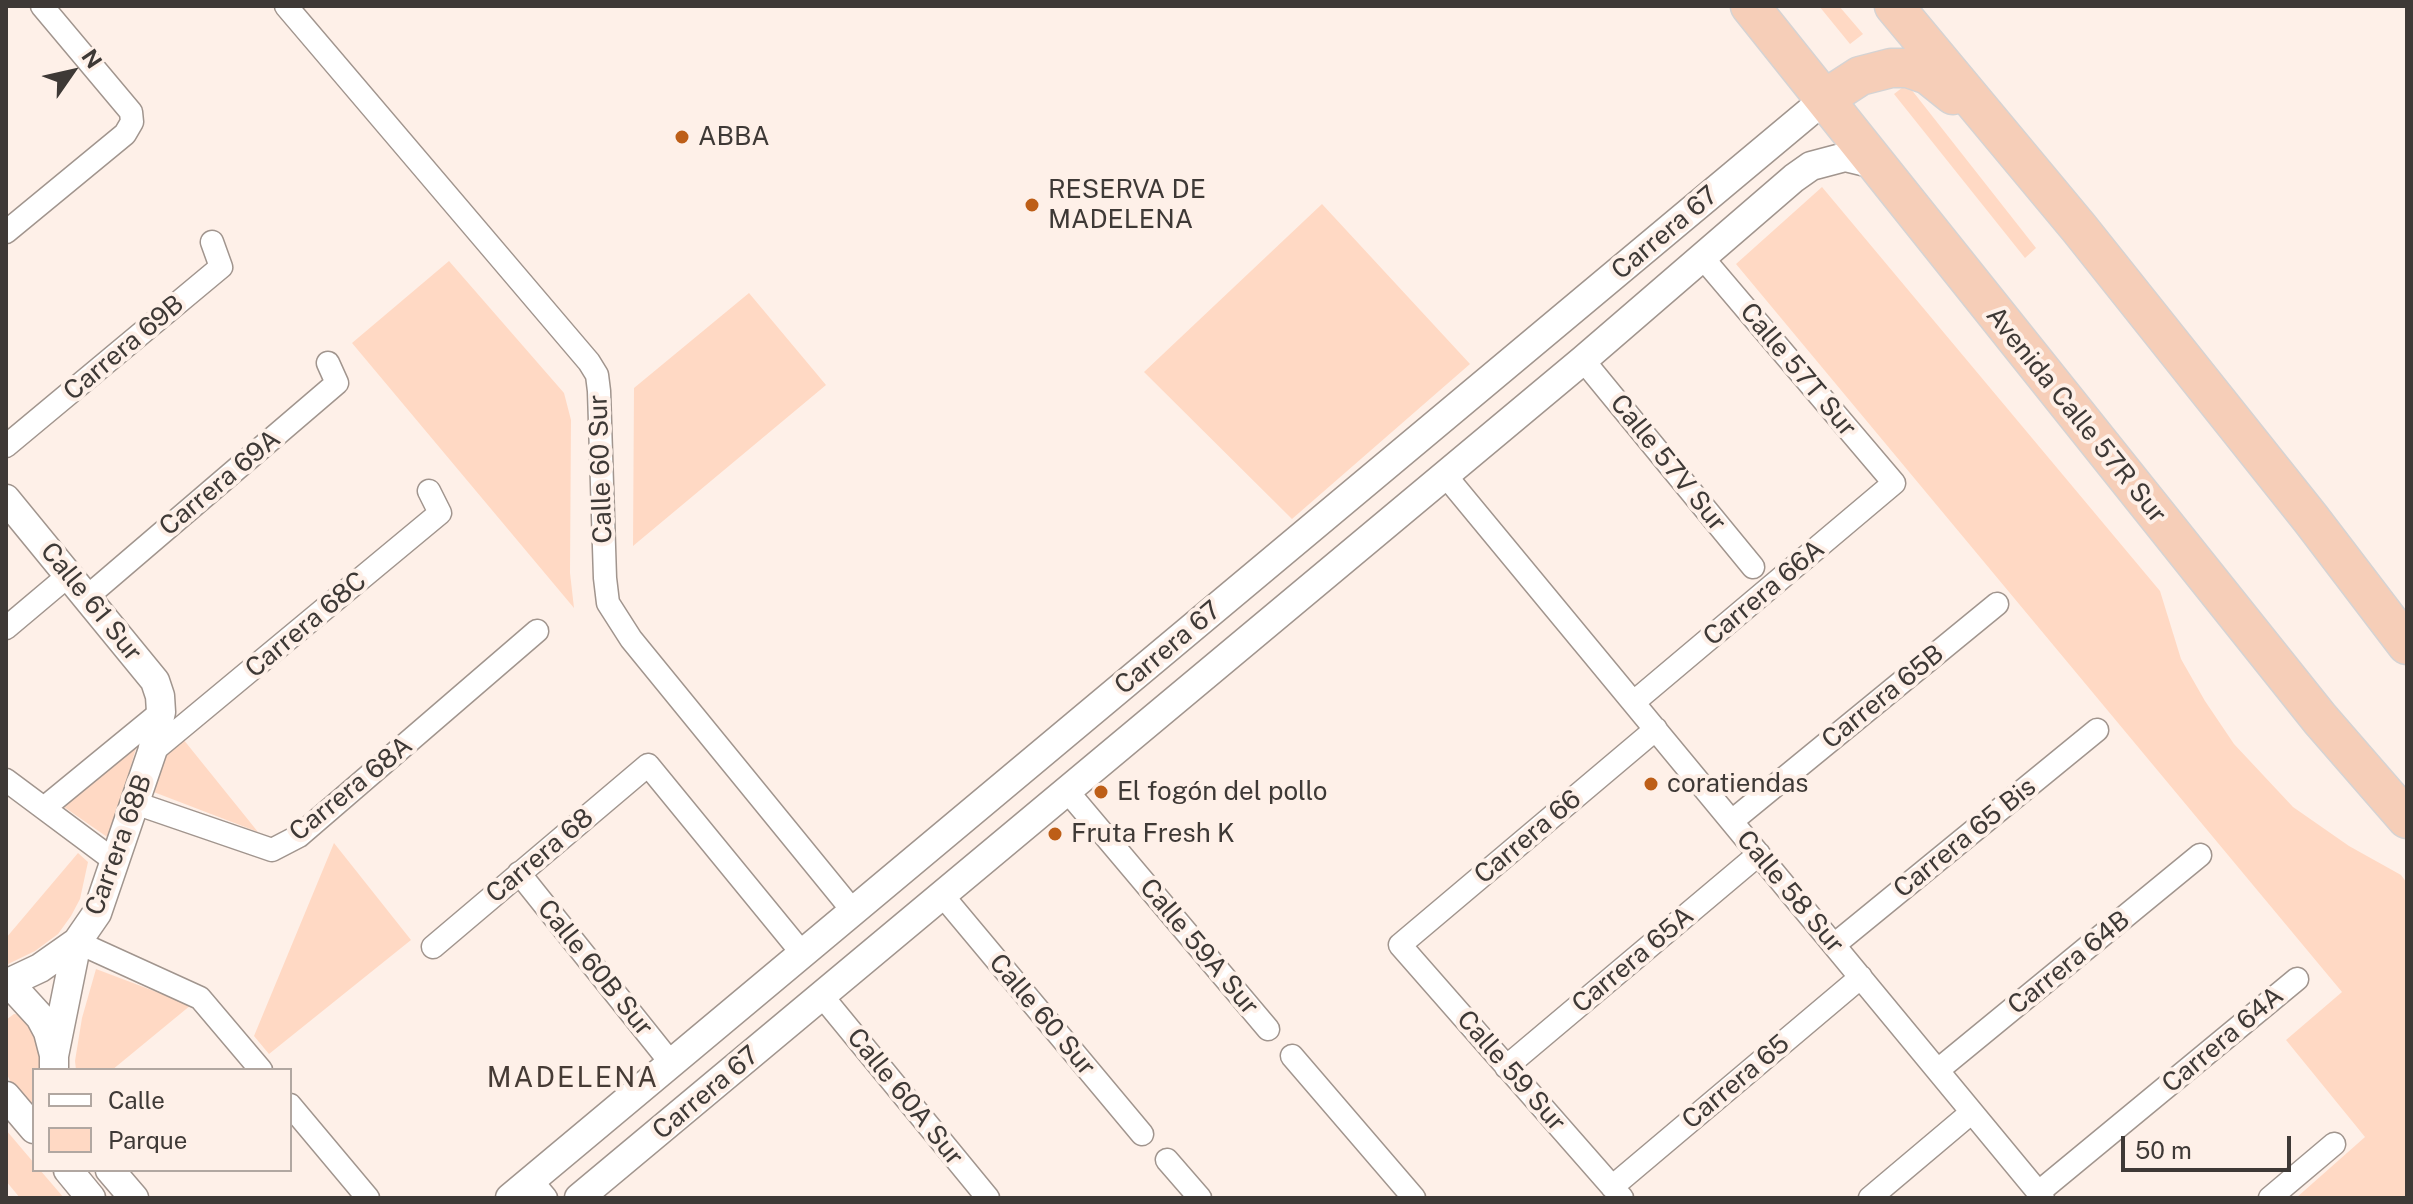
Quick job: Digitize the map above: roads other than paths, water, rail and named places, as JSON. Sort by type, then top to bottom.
[{"type":"highway","name":"Avenida Calle 57R Sur","points":[[1750,6],[2323,722],[2407,819]]},
{"type":"highway","points":[[1894,6],[2079,228],[2253,445],[2407,645]]},
{"type":"highway","points":[[1826,98],[1860,76],[1884,68],[1908,68],[1942,84],[2207,410],[2253,445]]},
{"type":"street","points":[[6,231],[125,134],[132,122],[131,112],[42,6]]},
{"type":"street","name":"Calle 60 Sur","points":[[286,6],[589,362],[597,375],[599,391],[608,603],[631,639],[853,911]]},
{"type":"street","name":"Carrera 67","points":[[510,1198],[539,1189],[671,1063],[1826,98]]},
{"type":"street","name":"Carrera 67","points":[[579,1198],[1583,360],[1784,186],[1811,166],[1845,157],[1874,164]]},
{"type":"street","name":"Carrera 69B","points":[[6,446],[221,267],[212,242]]},
{"type":"street","name":"Calle 57T Sur","points":[[1702,257],[1894,483]]},
{"type":"street","name":"Calle 57V Sur","points":[[1583,360],[1753,567]]},
{"type":"street","name":"Carrera 69A","points":[[87,597],[337,383],[328,363]]},
{"type":"street","name":"Calle 58 Sur","points":[[1445,475],[2041,1195]]},
{"type":"street","name":"Carrera 66A","points":[[1634,702],[1894,483]]},
{"type":"street","name":"Carrera 68C","points":[[152,752],[440,513],[429,491]]},
{"type":"street","name":"Calle 61 Sur","points":[[6,499],[155,681],[161,712]]},
{"type":"street","points":[[6,628],[69,575]]},
{"type":"street","name":"Carrera 65B","points":[[1732,821],[1997,604]]},
{"type":"street","name":"Carrera 68A","points":[[135,803],[272,850],[299,836],[537,631]]},
{"type":"street","points":[[44,808],[161,712]]},
{"type":"street","name":"Carrera 68B","points":[[7,984],[40,968],[77,942],[97,913],[152,752],[161,712]]},
{"type":"street","name":"Carrera 66","points":[[1400,945],[1656,729]]},
{"type":"street","name":"Carrera 65 Bis","points":[[1834,945],[2097,730]]},
{"type":"street","name":"Carrera 68","points":[[433,947],[648,765],[807,949]]},
{"type":"street","points":[[6,780],[116,862]]},
{"type":"street","name":"Calle 59A Sur","points":[[1068,792],[1268,1029]]},
{"type":"street","name":"Carrera 65A","points":[[1506,1067],[1759,854]]},
{"type":"street","name":"Carrera 64B","points":[[1938,1070],[2200,855]]},
{"type":"street","name":"Calle 60B Sur","points":[[519,873],[671,1063]]},
{"type":"street","name":"Calle 60 Sur","points":[[943,896],[1142,1134]]},
{"type":"street","points":[[54,1063],[77,942],[200,998],[259,1068]]},
{"type":"street","name":"Calle 59 Sur","points":[[1400,945],[1617,1192]]},
{"type":"street","points":[[807,949],[832,988]]},
{"type":"street","name":"Carrera 65","points":[[1617,1192],[1861,977]]},
{"type":"street","name":"Carrera 64A","points":[[2041,1195],[2297,979]]},
{"type":"street","points":[[7,984],[40,1017],[48,1032],[54,1063]]},
{"type":"street","name":"Calle 60A Sur","points":[[832,988],[988,1198]]},
{"type":"street","points":[[1292,1056],[1414,1198]]},
{"type":"street","points":[[6,1096],[32,1127]]},
{"type":"street","points":[[292,1107],[368,1198]]},
{"type":"street","points":[[1870,1198],[1972,1112]]},
{"type":"street","points":[[2270,1198],[2334,1144]]},
{"type":"street","points":[[1167,1160],[1200,1198]]},
{"type":"street","points":[[70,1172],[91,1198]]},
{"type":"street","points":[[112,1172],[134,1198]]},
{"type":"place","name":"ABBA","points":[[682,137]]},
{"type":"place","name":"RESERVA DE MADELENA","points":[[1032,205]]},
{"type":"place","name":"coratiendas","points":[[1651,784]]},
{"type":"place","name":"El fogón del pollo","points":[[1101,792]]},
{"type":"place","name":"Fruta Fresh K","points":[[1055,834]]},
{"type":"district","name":"MADELENA","points":[[573,1078]]}]
